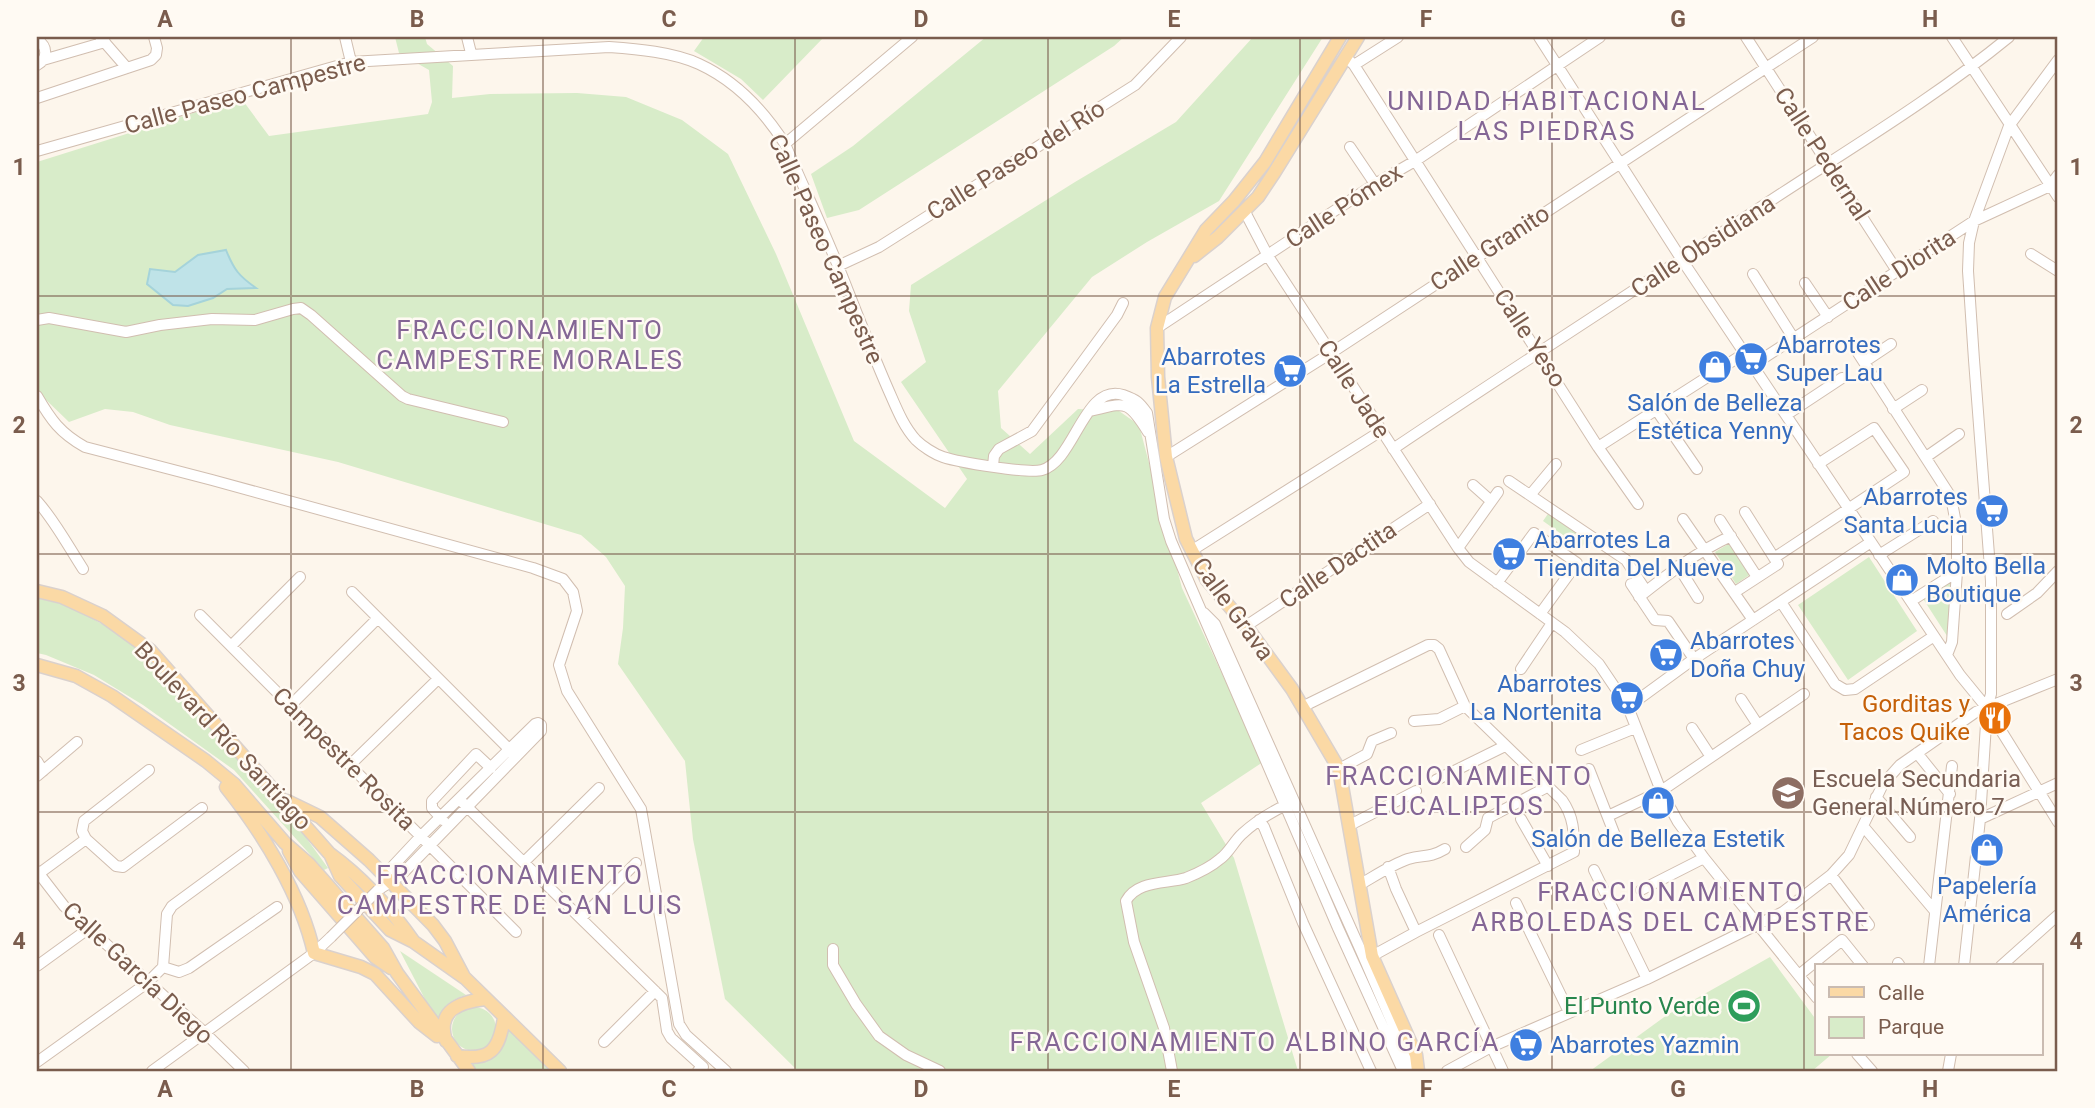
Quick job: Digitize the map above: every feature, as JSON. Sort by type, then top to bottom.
[{"type":"main road","name":"Calle Grava","points":[[1340,37],[1265,162],[1234,201],[1206,230],[1165,297],[1157,328],[1158,377],[1166,457],[1191,551],[1206,580],[1246,626],[1304,706],[1339,769],[1372,955],[1416,1055],[1416,1071]]},
{"type":"main road","name":"Calle Grava","points":[[1185,263],[1245,212],[1275,173],[1350,61],[1358,37]]},
{"type":"main road","name":"Boulevard Río Santiago","points":[[37,591],[62,597],[103,617],[150,650],[282,798],[329,853],[341,876],[390,930],[414,942],[465,978],[561,1071]]},
{"type":"main road","name":"Boulevard Río Santiago","points":[[37,664],[76,676],[111,696],[206,761],[234,784],[285,843],[300,871],[375,957],[397,973],[469,1071]]},
{"type":"main road","points":[[206,761],[261,834],[305,918],[314,953],[375,974],[419,1022],[448,1045]]},
{"type":"main road","points":[[282,798],[320,817],[385,884],[433,925],[465,978]]},
{"type":"main road","name":"Calle Grava","points":[[1372,955],[1416,1040],[1426,1071]]},
{"type":"main road","points":[[448,1045],[443,1028],[450,1010],[466,1001],[485,999]]},
{"type":"main road","points":[[457,1056],[474,1059],[492,1052],[498,1044],[504,1018]]},
{"type":"street","points":[[37,98],[150,60],[156,55],[154,37]]},
{"type":"street","points":[[345,37],[351,62]]},
{"type":"street","points":[[467,37],[471,53]]},
{"type":"street","points":[[609,47],[617,37]]},
{"type":"street","points":[[785,144],[912,37]]},
{"type":"street","name":"Calle Paseo del Río","points":[[838,266],[879,247],[1135,85],[1181,37]]},
{"type":"street","points":[[1350,61],[1398,37]]},
{"type":"street","points":[[1539,37],[1682,260],[1934,636],[1987,708],[2058,822]]},
{"type":"street","name":"Calle Pómex","points":[[1157,328],[1600,37]]},
{"type":"street","name":"Calle Pedernal","points":[[1746,37],[1897,271]]},
{"type":"street","name":"Calle Granito","points":[[1166,457],[1331,353],[1813,37]]},
{"type":"street","points":[[1952,37],[2058,197]]},
{"type":"street","name":"Calle Obsidiana","points":[[1393,449],[1972,68],[2009,37]]},
{"type":"street","points":[[40,63],[102,39],[127,68]]},
{"type":"street","points":[[37,40],[45,48],[45,56],[40,63]]},
{"type":"street","name":"Calle Paseo Campestre","points":[[37,151],[351,62],[609,47],[648,50],[698,64],[739,88],[785,144],[896,407],[917,441],[940,456],[966,463],[1027,471],[1043,470],[1063,453],[1089,411],[1105,396],[1119,394],[1138,400],[1147,413],[1164,519],[1171,541],[1201,611],[1215,624],[1290,804],[1317,852],[1353,933],[1372,955]]},
{"type":"street","points":[[1964,964],[1980,819],[1987,708],[1991,694],[1991,581],[1968,271],[1969,243],[1974,221],[2009,126],[2058,60]]},
{"type":"street","name":"Calle Yeso","points":[[1350,61],[1598,447],[1638,504]]},
{"type":"street","points":[[1350,147],[1375,184]]},
{"type":"street","points":[[2050,186],[2058,175]]},
{"type":"street","name":"Calle Diorita","points":[[1753,366],[1974,221],[2050,186]]},
{"type":"street","name":"Calle Jade","points":[[1245,212],[1268,256],[1458,548],[1469,562],[1593,657],[1628,707],[1669,807],[1704,858],[1815,996]]},
{"type":"street","points":[[2031,254],[2058,271]]},
{"type":"street","points":[[1753,274],[1794,339]]},
{"type":"street","points":[[1805,283],[1828,317]]},
{"type":"street","points":[[993,466],[994,456],[999,449],[1032,431],[1123,303]]},
{"type":"street","points":[[37,320],[49,318],[127,332],[212,319],[255,320],[301,308],[402,396],[503,422]]},
{"type":"street","points":[[1891,344],[1861,358],[1951,496],[1957,529],[1952,642],[1947,655]]},
{"type":"street","points":[[1598,447],[1745,353]]},
{"type":"street","points":[[1786,415],[1842,378]]},
{"type":"street","points":[[1893,409],[1922,390]]},
{"type":"street","points":[[37,396],[52,421],[67,437],[85,447],[306,505],[519,564],[563,579],[573,592],[577,611],[559,665],[567,691],[641,809],[679,1024],[686,1035],[726,1071]]},
{"type":"street","points":[[1657,411],[1698,469]]},
{"type":"street","points":[[1774,558],[1903,472],[1874,428],[1818,464]]},
{"type":"street","points":[[1191,551],[1381,431]]},
{"type":"street","points":[[1926,457],[1959,435]]},
{"type":"street","points":[[1531,494],[1556,464]]},
{"type":"street","points":[[1509,481],[1626,560],[1654,620],[1668,621],[1694,659]]},
{"type":"street","points":[[1473,485],[1491,501]]},
{"type":"street","points":[[1458,548],[1498,492]]},
{"type":"street","points":[[37,501],[52,519],[60,536],[83,569]]},
{"type":"street","name":"Calle Dactita","points":[[1246,626],[1430,504]]},
{"type":"street","points":[[1735,592],[1778,564],[1745,512]]},
{"type":"street","points":[[1683,519],[1754,620]]},
{"type":"street","points":[[1720,520],[1757,577]]},
{"type":"street","points":[[1880,555],[1933,521]]},
{"type":"street","points":[[1497,583],[1534,533],[1555,547],[1577,563],[1540,614]]},
{"type":"street","points":[[1642,594],[1705,548],[1731,537]]},
{"type":"street","points":[[1628,707],[1694,659],[1871,542]]},
{"type":"street","points":[[1678,566],[1698,598]]},
{"type":"street","points":[[2007,614],[2037,593],[2058,571]]},
{"type":"street","points":[[1911,601],[1957,572]]},
{"type":"street","points":[[231,646],[300,578]]},
{"type":"street","points":[[1631,584],[1642,594]]},
{"type":"street","points":[[352,592],[513,753]]},
{"type":"street","points":[[1781,602],[1835,684],[1845,690],[1856,689],[1934,636]]},
{"type":"street","name":"Campestre Rosita","points":[[200,615],[516,932]]},
{"type":"street","points":[[291,705],[378,618]]},
{"type":"street","points":[[1521,669],[1552,623]]},
{"type":"street","points":[[1304,706],[1427,645],[1434,645],[1439,649],[1465,706],[1562,800],[1574,824],[1574,852],[1372,955],[1357,971]]},
{"type":"street","points":[[350,765],[438,679]]},
{"type":"street","points":[[1447,1071],[1569,1012],[1647,979],[1783,912],[1831,875],[1849,855],[1876,797],[1893,772],[1976,712],[2058,679]]},
{"type":"street","points":[[1608,816],[1661,791],[1804,694]]},
{"type":"street","points":[[1741,699],[1759,725]]},
{"type":"street","points":[[1414,722],[1439,719],[1465,706]]},
{"type":"street","points":[[1581,750],[1635,727]]},
{"type":"street","points":[[1692,728],[1711,757]]},
{"type":"street","points":[[1339,769],[1367,754],[1372,741],[1391,733]]},
{"type":"street","points":[[39,769],[77,742]]},
{"type":"street","points":[[1436,780],[1505,746]]},
{"type":"street","points":[[463,803],[491,768],[513,753]]},
{"type":"street","points":[[385,884],[421,836],[444,821],[513,753]]},
{"type":"street","points":[[1917,753],[1950,794]]},
{"type":"street","points":[[444,821],[432,808],[432,801],[476,754],[491,768]]},
{"type":"street","points":[[1929,964],[1952,766]]},
{"type":"street","points":[[1588,769],[1616,838]]},
{"type":"street","points":[[149,770],[84,821],[82,831],[86,839],[116,866],[123,867],[202,808]]},
{"type":"street","points":[[1980,819],[2058,783]]},
{"type":"street","points":[[1465,847],[1485,830],[1488,818],[1547,787]]},
{"type":"street","points":[[524,862],[598,788]]},
{"type":"street","points":[[1350,825],[1416,791]]},
{"type":"street","points":[[1876,797],[1910,837]]},
{"type":"street","points":[[463,803],[662,998],[667,1031],[700,1069]]},
{"type":"street","points":[[1172,1071],[1164,1028],[1134,942],[1126,901],[1136,890],[1186,878],[1220,859],[1239,836],[1259,820],[1290,804]]},
{"type":"street","name":"Calle Paseo Campestre","points":[[1290,804],[1307,856],[1403,1071]]},
{"type":"street","points":[[1521,819],[1548,866]]},
{"type":"street","points":[[1259,820],[1371,1071]]},
{"type":"street","points":[[152,1071],[314,953],[429,845],[444,821]]},
{"type":"street","points":[[1863,826],[1934,911]]},
{"type":"street","points":[[37,873],[86,839]]},
{"type":"street","points":[[1359,885],[1388,867],[1411,858],[1434,856],[1445,849]]},
{"type":"street","points":[[37,1062],[148,983],[163,967],[167,914],[172,905],[247,851]]},
{"type":"street","points":[[1307,856],[1317,852]]},
{"type":"street","points":[[1641,890],[1704,858]]},
{"type":"street","points":[[581,918],[636,863]]},
{"type":"street","points":[[1388,867],[1416,932]]},
{"type":"street","points":[[1594,870],[1647,979]]},
{"type":"street","name":"Calle García Diego","points":[[37,873],[64,906],[88,929],[244,1071]]},
{"type":"street","points":[[1831,875],[1869,925]]},
{"type":"street","points":[[1516,903],[1569,1012]]},
{"type":"street","points":[[163,967],[179,972],[189,968],[277,907]]},
{"type":"street","points":[[2003,964],[2058,915]]},
{"type":"street","points":[[37,966],[88,929]]},
{"type":"street","points":[[1342,938],[1353,933]]},
{"type":"street","points":[[1439,936],[1503,1071]]},
{"type":"street","points":[[1798,975],[1842,940],[1861,964]]},
{"type":"street","points":[[833,949],[833,965],[879,1036],[906,1055],[940,1071]]},
{"type":"street","points":[[604,1042],[655,991]]},
{"type":"street","points":[[1859,1056],[1872,1071]]},
{"type":"green space","points":[[395,37],[425,37],[427,44],[453,66],[452,98],[490,94],[577,93],[626,97],[682,120],[728,154],[776,254],[854,441],[945,508],[967,479],[901,382],[926,362],[909,311],[911,285],[1176,122],[1253,37],[1323,37],[1219,201],[1092,277],[998,391],[1001,428],[1030,454],[1078,409],[1119,411],[1139,425],[1182,588],[1263,762],[1201,803],[1234,858],[1298,1071],[798,1071],[725,999],[693,839],[685,761],[618,664],[625,586],[606,557],[581,535],[338,462],[170,425],[133,412],[105,409],[69,422],[42,396],[37,387],[37,162],[241,98],[269,136],[428,114],[432,102],[429,70],[399,53]]},
{"type":"green space","points":[[704,37],[824,37],[763,100],[741,79],[694,51]]},
{"type":"green space","points":[[986,37],[1124,37],[859,210],[827,218],[811,174],[853,146]]},
{"type":"green space","points":[[1552,508],[1590,536],[1581,548],[1543,521]]},
{"type":"green space","points":[[1730,543],[1751,574],[1736,584],[1715,552]]},
{"type":"green space","points":[[1869,557],[1917,631],[1848,680],[1798,605]]},
{"type":"green space","points":[[1954,577],[1949,639],[1922,597]]},
{"type":"green space","points":[[37,598],[70,606],[109,628],[146,655],[294,821],[328,868],[324,870],[234,770],[143,705],[94,675],[37,653]]},
{"type":"green space","points":[[400,951],[466,995],[449,1003],[438,1019]]},
{"type":"green space","name":"El Punto Verde","points":[[1770,957],[1815,1018],[1815,1056],[1830,1056],[1812,1071],[1590,1071],[1667,1015]]},
{"type":"green space","points":[[474,1007],[489,1014],[496,1029],[489,1044],[474,1051],[459,1044],[452,1029],[459,1014]]},
{"type":"green space","points":[[509,1030],[554,1071],[478,1071],[472,1064],[492,1057]]},
{"type":"water","points":[[226,250],[238,272],[256,288],[227,289],[213,298],[188,306],[173,305],[147,284],[150,269],[175,272],[198,255]]},
{"type":"place","name":"Abarrotes Super Lau","points":[[1751,359]]},
{"type":"place","name":"Salón de Belleza Estética Yenny","points":[[1715,367]]},
{"type":"place","name":"Abarrotes La Estrella","points":[[1290,371]]},
{"type":"place","name":"Abarrotes Santa Lucia","points":[[1992,511]]},
{"type":"place","name":"Abarrotes La Tiendita Del Nueve","points":[[1509,554]]},
{"type":"place","name":"Molto Bella Boutique","points":[[1902,580]]},
{"type":"place","name":"Abarrotes Doña Chuy","points":[[1666,655]]},
{"type":"place","name":"Abarrotes La Nortenita","points":[[1627,698]]},
{"type":"place","name":"Gorditas y Tacos Quike","points":[[1995,718]]},
{"type":"place","name":"Escuela Secundaria General Número 7","points":[[1788,793]]},
{"type":"place","name":"Salón de Belleza Estetik","points":[[1658,803]]},
{"type":"place","name":"Papelería América","points":[[1987,850]]},
{"type":"place","name":"El Punto Verde","points":[[1744,1006]]},
{"type":"place","name":"Abarrotes Yazmin","points":[[1526,1045]]},
{"type":"district","name":"UNIDAD HABITACIONAL LAS PIEDRAS","points":[[1547,116]]},
{"type":"district","name":"FRACCIONAMIENTO CAMPESTRE MORALES","points":[[530,345]]},
{"type":"district","name":"FRACCIONAMIENTO EUCALIPTOS","points":[[1459,791]]},
{"type":"district","name":"FRACCIONAMIENTO CAMPESTRE DE SAN LUIS","points":[[510,890]]},
{"type":"district","name":"FRACCIONAMIENTO ARBOLEDAS DEL CAMPESTRE","points":[[1671,907]]},
{"type":"district","name":"FRACCIONAMIENTO ALBINO GARCÍA","points":[[1255,1042]]}]
